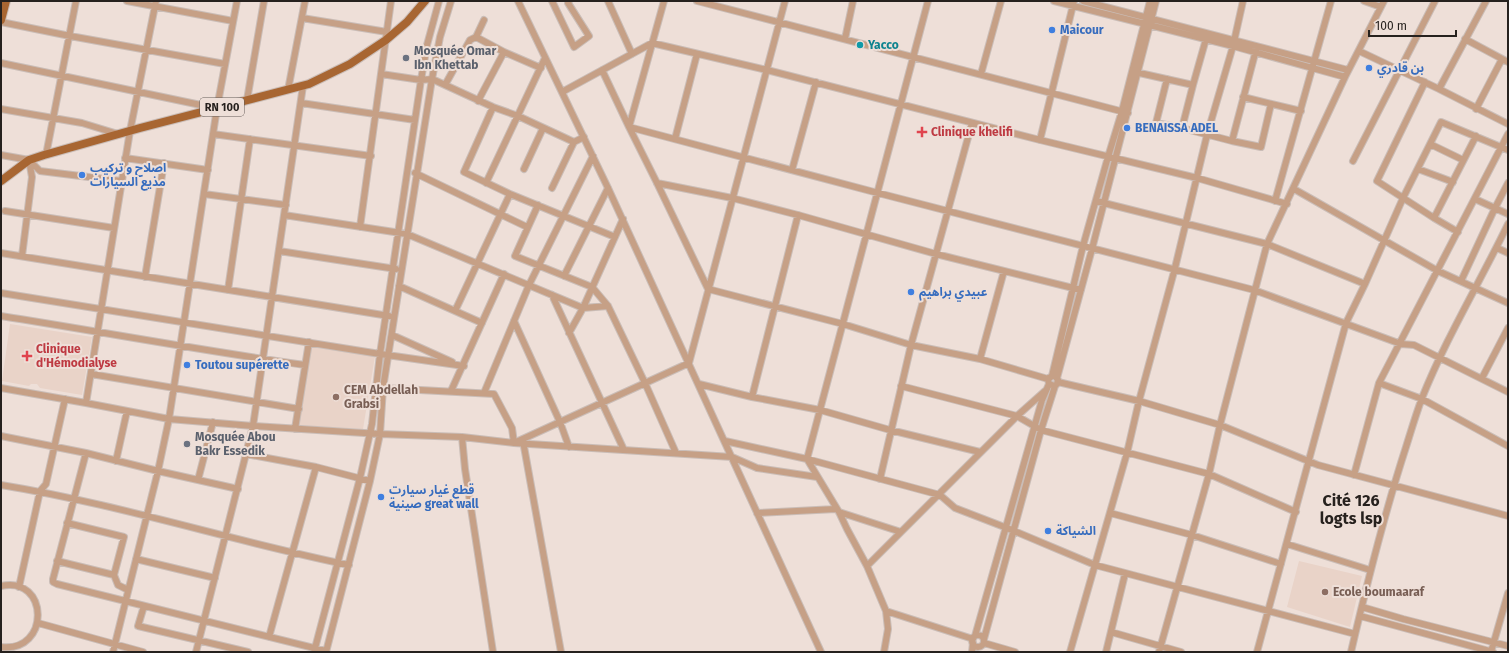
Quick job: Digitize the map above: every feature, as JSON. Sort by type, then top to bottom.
[{"type":"main road","points":[[1,21],[6,1]]},
{"type":"main road","name":"RN 100","points":[[1,181],[29,160],[46,154],[303,86],[350,64],[407,22],[425,1]]},
{"type":"street","points":[[46,154],[76,1]]},
{"type":"street","points":[[128,1],[155,3],[233,21]]},
{"type":"street","points":[[113,652],[158,471],[169,418],[217,108],[237,1]]},
{"type":"street","points":[[247,100],[264,1]]},
{"type":"street","points":[[288,90],[305,1]]},
{"type":"street","points":[[360,227],[392,1]]},
{"type":"street","points":[[315,650],[360,478],[370,433],[380,354],[421,80],[439,1]]},
{"type":"street","points":[[86,453],[57,561],[53,582],[326,652],[370,481],[380,434],[383,388],[432,79],[440,37],[451,1]]},
{"type":"street","points":[[518,1],[623,219],[821,652]]},
{"type":"street","points":[[552,1],[574,47],[589,36],[568,3],[569,1]]},
{"type":"street","points":[[608,1],[632,54]]},
{"type":"street","points":[[629,127],[664,1]]},
{"type":"street","points":[[697,1],[710,3],[845,40],[1125,112]]},
{"type":"street","points":[[689,363],[785,1]]},
{"type":"street","points":[[845,40],[853,1]]},
{"type":"street","points":[[884,652],[888,629],[886,611],[867,566],[838,510],[807,459],[928,1]]},
{"type":"street","points":[[981,74],[1000,1]]},
{"type":"street","points":[[1054,1],[1073,4],[1256,49],[1314,65],[1345,77]]},
{"type":"street","points":[[1083,1],[1206,39],[1233,43]]},
{"type":"street","points":[[1148,22],[1150,1]]},
{"type":"street","points":[[972,652],[973,639],[1007,528],[1035,426],[1052,382],[1081,290],[1116,158],[1135,72],[1148,22],[1156,1]]},
{"type":"street","points":[[1070,652],[1127,453],[1138,401],[1175,268],[1207,135],[1233,43],[1243,1]]},
{"type":"street","points":[[1275,201],[1331,1]]},
{"type":"street","points":[[1160,649],[1209,474],[1254,290],[1267,244],[1294,189],[1348,70],[1383,4],[1364,1]]},
{"type":"street","points":[[1353,161],[1435,1]]},
{"type":"street","points":[[1439,89],[1486,1]]},
{"type":"street","points":[[86,403],[121,181],[155,3]]},
{"type":"street","points":[[1040,140],[1050,93],[1073,4]]},
{"type":"street","points":[[302,18],[386,36]]},
{"type":"street","points":[[445,85],[470,40],[476,37],[484,20]]},
{"type":"street","points":[[1,21],[70,36],[225,64]]},
{"type":"street","points":[[476,37],[504,52],[541,68]]},
{"type":"street","points":[[1182,128],[1206,39]]},
{"type":"street","points":[[1465,39],[1508,62]]},
{"type":"street","points":[[562,92],[652,43],[816,82],[972,123],[1197,178],[1287,204]]},
{"type":"street","points":[[1232,141],[1256,49]]},
{"type":"street","points":[[1359,51],[1508,124]]},
{"type":"street","points":[[478,101],[504,52]]},
{"type":"street","points":[[675,139],[697,54]]},
{"type":"street","points":[[486,183],[545,58]]},
{"type":"street","points":[[1476,109],[1502,59]]},
{"type":"street","points":[[1,63],[62,77],[217,108]]},
{"type":"street","points":[[1314,65],[1348,70]]},
{"type":"street","points":[[602,70],[708,289]]},
{"type":"street","points":[[1135,72],[1193,85]]},
{"type":"street","points":[[381,74],[421,80],[432,79],[493,108],[518,116],[574,142]]},
{"type":"street","points":[[1166,79],[1156,123],[1261,147],[1270,104]]},
{"type":"street","points":[[792,170],[816,82]]},
{"type":"street","points":[[1425,82],[1377,181],[1458,232]]},
{"type":"street","points":[[196,652],[253,426],[303,86]]},
{"type":"street","points":[[1243,97],[1301,111]]},
{"type":"street","points":[[301,104],[376,113],[415,120]]},
{"type":"street","points":[[493,108],[464,172],[510,194],[615,237]]},
{"type":"street","points":[[1,109],[82,123],[118,134]]},
{"type":"street","points":[[982,652],[983,642],[1041,430],[1083,246],[1108,157],[1125,112]]},
{"type":"street","points":[[1257,652],[1310,462],[1346,323],[1385,241],[1403,198],[1441,122],[1505,148]]},
{"type":"street","points":[[880,478],[911,345],[972,123]]},
{"type":"street","points":[[629,127],[1092,249],[1175,268],[1254,290],[1401,344],[1414,345],[1508,392]]},
{"type":"street","points":[[524,169],[543,128]]},
{"type":"street","points":[[213,134],[371,156]]},
{"type":"street","points":[[1354,475],[1379,383],[1401,344],[1475,199],[1505,148],[1508,134]]},
{"type":"street","points":[[1434,218],[1476,136]]},
{"type":"street","points":[[552,188],[574,142],[584,137]]},
{"type":"street","points":[[228,290],[250,140]]},
{"type":"street","points":[[1430,144],[1463,160]]},
{"type":"street","points":[[1,155],[29,160],[40,172],[121,181]]},
{"type":"street","points":[[484,393],[529,285],[593,156]]},
{"type":"street","points":[[125,158],[208,170]]},
{"type":"street","points":[[22,256],[32,177],[29,160]]},
{"type":"street","points":[[145,276],[164,163]]},
{"type":"street","points":[[1418,169],[1453,182]]},
{"type":"street","points":[[407,171],[417,173],[527,227]]},
{"type":"street","points":[[657,183],[732,198],[936,254],[1081,290]]},
{"type":"street","points":[[1461,281],[1508,183]]},
{"type":"street","points":[[564,276],[608,188]]},
{"type":"street","points":[[1294,189],[1438,271],[1508,303]]},
{"type":"street","points":[[204,194],[286,205]]},
{"type":"street","points":[[455,311],[510,194]]},
{"type":"street","points":[[1475,199],[1508,214]]},
{"type":"street","points":[[1096,201],[1267,244],[1365,284]]},
{"type":"street","points":[[538,205],[515,256],[592,287],[608,306],[646,383],[676,453]]},
{"type":"street","points":[[5,211],[27,213],[114,228]]},
{"type":"street","points":[[284,215],[407,234],[583,308],[608,306]]},
{"type":"street","points":[[752,397],[798,215]]},
{"type":"street","points":[[569,333],[583,308],[623,219]]},
{"type":"street","points":[[1350,652],[1370,570],[1393,486],[1422,399],[1440,357],[1508,224]]},
{"type":"street","points":[[1497,248],[1508,253]]},
{"type":"street","points":[[279,251],[402,270]]},
{"type":"street","points":[[1,253],[394,317]]},
{"type":"street","points":[[980,359],[1004,271]]},
{"type":"street","points":[[451,392],[461,365],[504,274]]},
{"type":"street","points":[[399,286],[482,323]]},
{"type":"street","points":[[708,289],[843,324],[911,345],[980,359],[1052,382],[1138,401],[1220,425],[1310,462],[1393,486],[1508,516]]},
{"type":"street","points":[[1,293],[380,354],[461,365]]},
{"type":"street","points":[[552,295],[624,450]]},
{"type":"street","points":[[1,316],[305,365]]},
{"type":"street","points":[[514,321],[560,422],[569,447]]},
{"type":"street","points":[[1482,378],[1505,340],[1508,328]]},
{"type":"street","points":[[392,335],[461,365]]},
{"type":"street","points":[[295,428],[309,342]]},
{"type":"street","points":[[523,442],[560,422],[689,363]]},
{"type":"street","points":[[91,374],[298,409]]},
{"type":"street","points":[[867,566],[1052,382]]},
{"type":"street","points":[[1379,383],[1422,399],[1508,446]]},
{"type":"street","points":[[699,384],[752,397],[820,410],[890,430],[980,452]]},
{"type":"street","points":[[901,386],[1017,416],[1041,430],[1209,474],[1296,512]]},
{"type":"street","points":[[1,388],[169,418],[253,426],[380,434],[462,437],[514,443],[523,442],[569,447],[732,457],[757,468],[817,476]]},
{"type":"street","points":[[383,388],[494,394],[512,428],[514,443]]},
{"type":"street","points":[[19,587],[40,491],[46,484],[65,399]]},
{"type":"street","points":[[116,461],[127,411]]},
{"type":"street","points":[[198,480],[213,422]]},
{"type":"street","points":[[1,436],[86,453],[238,489]]},
{"type":"street","points":[[462,437],[465,469],[493,652]]},
{"type":"street","points":[[725,441],[807,459],[940,495],[955,508],[1095,565],[1355,634]]},
{"type":"street","points":[[523,442],[560,652]]},
{"type":"street","points":[[246,454],[316,467],[370,481]]},
{"type":"street","points":[[269,637],[316,467]]},
{"type":"street","points":[[1,484],[74,498],[225,537],[349,565]]},
{"type":"street","points":[[757,513],[838,510],[901,532]]},
{"type":"street","points":[[1110,513],[1192,536],[1281,564]]},
{"type":"street","points":[[68,523],[124,537],[114,575],[118,585],[128,590]]},
{"type":"street","points":[[1287,544],[1370,570]]},
{"type":"street","points":[[136,559],[215,578]]},
{"type":"street","points":[[57,561],[114,575]]},
{"type":"street","points":[[1106,652],[1125,574]]},
{"type":"street","points":[[1,586],[19,587],[31,596],[38,609],[38,623],[31,637],[18,646],[2,649]]},
{"type":"street","points":[[1360,616],[1492,652],[1508,593]]},
{"type":"street","points":[[144,606],[138,626],[248,652]]},
{"type":"street","points":[[1362,607],[1508,646]]},
{"type":"street","points":[[886,611],[973,639],[977,646],[983,642]]},
{"type":"street","points":[[38,623],[143,652]]},
{"type":"street","points":[[1111,632],[1160,649],[1181,652]]},
{"type":"street","points":[[973,639],[981,635],[983,642]]},
{"type":"street","points":[[983,642],[1015,652]]},
{"type":"shaded area","points":[[10,324],[92,337],[82,395],[40,388],[37,384],[31,384],[29,386],[2,381]]},
{"type":"shaded area","name":"CEM Abdellah Grabsi","points":[[311,347],[375,356],[363,429],[299,425]]},
{"type":"shaded area","name":"Ecole boumaaraf","points":[[1299,561],[1362,576],[1350,627],[1287,607]]},
{"type":"place","name":"Maicour","points":[[1052,30]]},
{"type":"place","name":"Yacco","points":[[860,45]]},
{"type":"place","name":"Mosquée Omar Ibn Khettab","points":[[406,58]]},
{"type":"place","name":"بن قادري","points":[[1369,68]]},
{"type":"place","name":"BENAISSA ADEL","points":[[1127,128]]},
{"type":"place","name":"Clinique khelifi","points":[[922,132]]},
{"type":"place","name":"اصلاح و تركيب مذيع السيارات","points":[[82,175]]},
{"type":"place","name":"عبيدي براهيم","points":[[911,292]]},
{"type":"place","name":"Clinique d'Hémodialyse","points":[[27,356]]},
{"type":"place","name":"Toutou supérette","points":[[187,365]]},
{"type":"place","name":"CEM Abdellah Grabsi","points":[[336,397]]},
{"type":"place","name":"Mosquée Abou Bakr Essedik","points":[[187,444]]},
{"type":"place","name":"قطع غيار سيارت صينية great wall","points":[[381,497]]},
{"type":"place","name":"الشياكة","points":[[1048,531]]},
{"type":"place","name":"Ecole boumaaraf","points":[[1325,592]]},
{"type":"district","name":"Cité 126 logts lsp","points":[[1351,509]]}]
